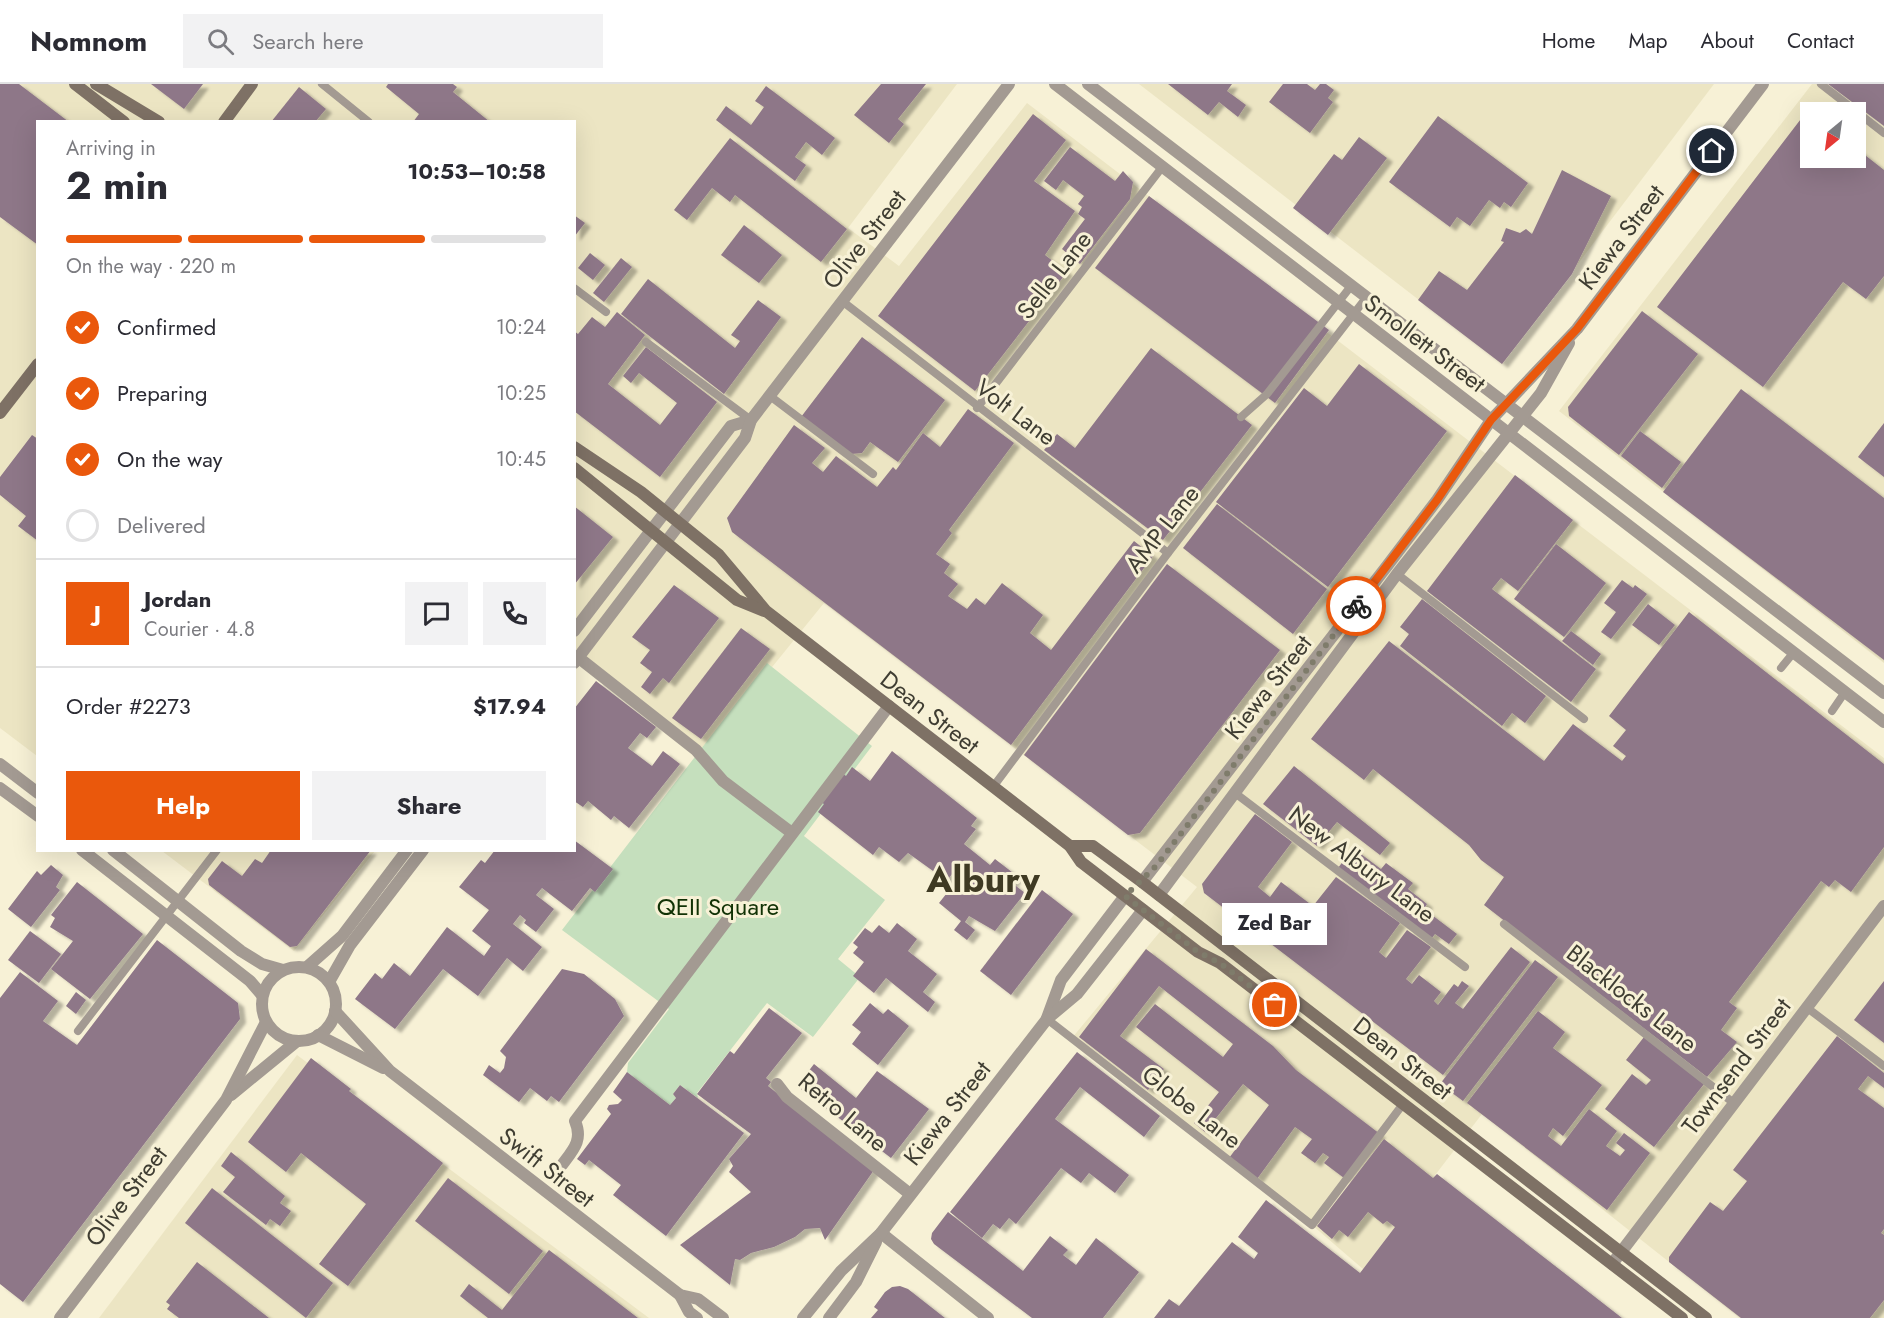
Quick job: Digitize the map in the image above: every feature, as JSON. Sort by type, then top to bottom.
[{"type":"main road","points":[[75,84],[121,120]]},
{"type":"main road","points":[[96,84],[156,120]]},
{"type":"main road","points":[[225,120],[252,84]]},
{"type":"main road","points":[[0,413],[36,367]]},
{"type":"main road","name":"Dean Street","points":[[576,448],[604,466],[719,555],[766,611],[1070,846],[1081,862],[1143,910],[1198,952],[1220,963],[1612,1264],[1687,1315],[1706,1318]]},
{"type":"main road","name":"Dean Street","points":[[576,470],[737,600],[766,611]]},
{"type":"main road","name":"Dean Street","points":[[1070,846],[1093,846],[1142,882],[1622,1253],[1687,1315]]},
{"type":"main road","name":"Kiewa Street","points":[[1125,896],[1142,882]]},
{"type":"main road","name":"Kiewa Street","points":[[1143,910],[1159,895]]},
{"type":"street","name":"Olive Street","points":[[577,660],[745,438],[751,420],[1010,84]]},
{"type":"street","name":"Smollett Street","points":[[1055,84],[1884,722]]},
{"type":"street","name":"Smollett Street","points":[[1088,84],[1521,418],[1884,693]]},
{"type":"street","name":"Kiewa Street","points":[[1159,895],[1392,570],[1491,420],[1506,406],[1523,383],[1577,329],[1763,84]]},
{"type":"street","points":[[1163,166],[1175,150]]},
{"type":"street","name":"Kiewa Street","points":[[1142,882],[1392,570],[1509,434],[1541,393],[1577,329]]},
{"type":"street","name":"Olive Street","points":[[576,628],[731,426],[751,420]]},
{"type":"street","points":[[1794,652],[1808,636]]},
{"type":"street","points":[[577,660],[696,750],[723,781],[792,832]]},
{"type":"street","points":[[1845,692],[1859,675]]},
{"type":"street","points":[[562,1165],[577,1145],[580,1133],[575,1120],[889,706]]},
{"type":"street","points":[[0,764],[36,791]]},
{"type":"street","points":[[1220,783],[1234,793]]},
{"type":"street","points":[[0,788],[36,815]]},
{"type":"street","points":[[85,852],[250,981],[262,995]]},
{"type":"street","points":[[116,852],[241,951],[262,964],[283,970],[307,967],[320,973],[329,982],[336,997],[336,1011],[332,1022],[318,1035],[297,1041],[279,1035],[266,1022],[262,1009],[262,995],[269,981],[283,970]]},
{"type":"street","points":[[307,967],[342,936],[405,852]]},
{"type":"street","points":[[329,982],[350,945],[421,852]]},
{"type":"street","name":"Kiewa Street","points":[[1047,1020],[1061,980],[1125,896]]},
{"type":"street","name":"Townsend Street","points":[[1612,1264],[1884,906]]},
{"type":"street","name":"Kiewa Street","points":[[803,1318],[841,1271],[880,1233],[1047,1020],[1077,994],[1143,910]]},
{"type":"street","name":"Swift Street","points":[[336,1011],[390,1071],[680,1295],[689,1312],[697,1318]]},
{"type":"street","name":"Olive Street","points":[[60,1318],[226,1100],[266,1022]]},
{"type":"street","name":"Swift Street","points":[[318,1035],[390,1071]]},
{"type":"street","name":"Olive Street","points":[[226,1100],[297,1041]]},
{"type":"street","name":"Retro Lane","points":[[777,1084],[787,1097],[910,1194]]},
{"type":"street","points":[[880,1233],[988,1318]]},
{"type":"street","name":"Kiewa Street","points":[[829,1318],[856,1282],[880,1233]]},
{"type":"street","name":"Swift Street","points":[[680,1295],[698,1299],[723,1318]]},
{"type":"lane","points":[[322,84],[367,120]]},
{"type":"lane","points":[[1821,84],[1884,133]]},
{"type":"lane","name":"Selle Lane","points":[[977,408],[1163,166]]},
{"type":"lane","points":[[1241,417],[1267,394],[1351,286]]},
{"type":"lane","points":[[576,290],[606,312]]},
{"type":"lane","name":"AMP Lane","points":[[993,787],[1168,553],[1366,298]]},
{"type":"lane","name":"Volt Lane","points":[[842,301],[977,408],[1168,553]]},
{"type":"lane","points":[[646,342],[751,420]]},
{"type":"lane","points":[[770,396],[873,474]]},
{"type":"lane","points":[[1392,570],[1584,719]]},
{"type":"lane","points":[[1781,668],[1794,652]]},
{"type":"lane","points":[[1832,711],[1845,692]]},
{"type":"lane","name":"New Albury Lane","points":[[1234,793],[1465,967]]},
{"type":"lane","points":[[78,1030],[215,852]]},
{"type":"lane","name":"Blacklocks Lane","points":[[1504,924],[1735,1104]]},
{"type":"lane","points":[[1806,1007],[1884,1066]]},
{"type":"lane","name":"Globe Lane","points":[[1047,1020],[1312,1225],[1403,1104]]},
{"type":"shaded area","points":[[0,84],[957,84],[848,228],[899,266],[1027,103],[1884,758],[1884,1318],[1740,1318],[1482,1114],[1363,1269],[1312,1225],[1072,1038],[1197,887],[824,603],[704,751],[576,649],[576,120],[36,120],[36,755],[0,728]]},
{"type":"shaded area","points":[[1139,84],[1714,84],[1502,364]]},
{"type":"shaded area","points":[[1812,84],[1884,84],[1884,663],[1559,411]]},
{"type":"shaded area","points":[[163,852],[374,852],[294,951]]},
{"type":"shaded area","points":[[297,1055],[649,1318],[99,1318]]},
{"type":"green space","name":"QEII Square","points":[[767,663],[872,746],[804,836],[885,900],[838,959],[860,977],[813,1037],[767,1003],[697,1093],[698,1098],[680,1085],[673,1094],[676,1098],[670,1105],[627,1072],[628,1063],[669,1009],[562,930]]},
{"type":"building","points":[[0,84],[19,84],[66,120],[36,120],[36,244],[0,217]]},
{"type":"building","points":[[151,84],[203,84],[184,109]]},
{"type":"building","points":[[388,84],[453,84],[457,87],[453,92],[488,120],[414,120],[419,114],[386,87]]},
{"type":"building","points":[[881,84],[926,84],[898,119],[904,124],[889,143],[854,115]]},
{"type":"building","points":[[1168,84],[1232,84],[1227,91],[1246,105],[1238,117],[1219,102],[1208,115]]},
{"type":"building","points":[[1283,84],[1307,84],[1315,90],[1320,84],[1326,84],[1334,90],[1328,98],[1333,102],[1310,133],[1269,102]]},
{"type":"building","points":[[1828,84],[1884,84],[1884,126],[1866,112],[1866,102],[1852,102]]},
{"type":"building","points":[[766,86],[835,138],[822,155],[806,142],[795,157],[806,165],[795,181],[716,120],[726,106],[751,125],[764,107],[755,101]]},
{"type":"building","points":[[299,87],[326,109],[317,120],[273,120]]},
{"type":"building","points":[[1033,114],[1066,140],[1034,181],[1075,211],[1045,255],[1067,272],[975,391],[878,316]]},
{"type":"building","points":[[1438,116],[1528,183],[1511,207],[1504,202],[1500,208],[1489,200],[1470,226],[1457,217],[1450,227],[1389,182]]},
{"type":"building","points":[[1800,120],[1800,168],[1866,168],[1866,156],[1884,170],[1884,276],[1866,299],[1843,282],[1763,387],[1657,307]]},
{"type":"building","points":[[1359,137],[1387,158],[1328,235],[1293,208],[1334,154],[1342,160]]},
{"type":"building","points":[[730,138],[847,229],[821,262],[735,195],[730,202],[712,188],[687,220],[674,210]]},
{"type":"building","points":[[1070,147],[1115,181],[1123,171],[1133,182],[1130,199],[1080,264],[1062,249],[1085,219],[1078,214],[1082,207],[1078,204],[1084,196],[1063,180],[1056,190],[1044,181]]},
{"type":"building","points":[[1562,170],[1611,196],[1572,274],[1502,364],[1418,300],[1439,271],[1467,290],[1504,242],[1501,241],[1506,228],[1520,233],[1526,229],[1532,234]]},
{"type":"building","points":[[1149,196],[1329,330],[1275,403],[1095,268]]},
{"type":"building","points":[[576,216],[585,223],[576,234]]},
{"type":"building","points":[[744,225],[782,255],[759,283],[721,255]]},
{"type":"building","points":[[590,253],[605,265],[593,280],[578,268]]},
{"type":"building","points":[[621,258],[632,267],[604,302],[593,293]]},
{"type":"building","points":[[648,279],[735,348],[740,341],[731,335],[758,300],[781,317],[724,394],[621,314]]},
{"type":"building","points":[[1642,311],[1698,354],[1619,455],[1569,416],[1568,407]]},
{"type":"building","points":[[617,312],[645,335],[608,384],[660,425],[677,403],[639,373],[631,383],[623,376],[646,347],[717,402],[660,477],[576,413],[576,332],[578,334],[592,317],[605,327]]},
{"type":"building","points":[[862,337],[945,400],[898,462],[870,442],[862,453],[851,454],[801,417]]},
{"type":"building","points":[[1151,348],[1252,425],[1163,540],[1044,450],[1057,434],[1075,448]]},
{"type":"building","points":[[1359,364],[1447,431],[1328,587],[1216,502],[1304,388],[1327,406]]},
{"type":"building","points":[[1741,389],[1884,498],[1884,660],[1663,492]]},
{"type":"building","points":[[968,409],[1014,443],[949,530],[952,533],[936,554],[950,564],[944,573],[958,584],[948,596],[967,609],[976,598],[985,605],[1002,583],[1043,615],[1030,633],[1051,650],[1134,541],[1153,556],[1011,745],[732,532],[727,518],[794,425],[825,448],[812,463],[823,472],[836,456],[877,487],[893,467],[896,470],[923,433],[940,447]]},
{"type":"building","points":[[1884,423],[1884,477],[1858,457]]},
{"type":"building","points":[[1640,431],[1681,462],[1662,488],[1621,456]]},
{"type":"building","points":[[32,435],[36,438],[36,540],[18,526],[26,516],[0,495],[0,477]]},
{"type":"building","points":[[1515,475],[1573,520],[1518,591],[1501,578],[1492,589],[1596,669],[1571,702],[1427,591]]},
{"type":"building","points":[[1217,504],[1327,589],[1293,634],[1183,548]]},
{"type":"building","points":[[576,508],[613,537],[576,583]]},
{"type":"building","points":[[1556,544],[1606,583],[1564,637],[1514,599]]},
{"type":"building","points":[[1167,564],[1280,650],[1140,833],[1128,835],[1024,755]]},
{"type":"building","points":[[1622,580],[1633,588],[1635,585],[1647,594],[1611,639],[1601,632],[1616,612],[1604,603]]},
{"type":"building","points":[[674,585],[719,618],[669,683],[663,678],[650,694],[641,687],[652,672],[640,663],[650,650],[632,637]]},
{"type":"building","points":[[1422,599],[1546,696],[1525,723],[1512,713],[1502,726],[1400,646],[1409,634],[1400,627]]},
{"type":"building","points":[[1648,604],[1675,625],[1659,645],[1632,625]]},
{"type":"building","points":[[1689,612],[1884,764],[1884,847],[1851,892],[1835,880],[1829,887],[1821,881],[1729,1002],[1737,1008],[1721,1030],[1737,1042],[1707,1077],[1484,905],[1504,877],[1481,860],[1469,845],[1373,769],[1364,780],[1311,739],[1389,641],[1544,761],[1573,724],[1622,761],[1626,756],[1613,746],[1626,730],[1609,716]]},
{"type":"building","points":[[741,628],[770,649],[701,739],[672,718]]},
{"type":"building","points":[[1571,631],[1601,654],[1593,665],[1562,641]]},
{"type":"building","points":[[596,681],[656,727],[647,738],[640,733],[628,748],[652,766],[663,751],[680,764],[629,828],[614,816],[611,820],[588,801],[583,807],[576,802],[576,706]]},
{"type":"building","points":[[892,751],[977,818],[971,826],[976,829],[964,844],[990,865],[995,859],[1017,876],[1012,883],[1025,893],[995,931],[969,916],[965,922],[975,930],[967,940],[954,930],[961,921],[939,903],[962,874],[956,869],[945,883],[938,878],[940,876],[908,853],[899,862],[879,847],[873,855],[818,812],[824,804],[817,799],[839,771],[846,776],[852,767],[870,781]]},
{"type":"building","points":[[1294,766],[1390,843],[1380,855],[1337,822],[1317,846],[1263,804]]},
{"type":"building","points":[[1255,814],[1292,842],[1258,887],[1270,897],[1281,882],[1313,906],[1336,877],[1400,923],[1379,952],[1386,958],[1407,930],[1431,947],[1406,979],[1412,984],[1419,975],[1441,992],[1434,1001],[1438,1005],[1454,984],[1458,987],[1462,981],[1469,986],[1455,1003],[1463,1009],[1511,947],[1530,962],[1443,1075],[1204,893],[1202,884]]},
{"type":"building","points":[[576,841],[613,869],[595,892],[590,888],[572,911],[542,888],[536,895],[554,909],[536,932],[524,923],[526,920],[520,915],[513,924],[542,947],[523,971],[507,958],[478,996],[443,969],[395,1029],[355,999],[375,973],[382,979],[394,963],[410,976],[447,927],[484,956],[491,946],[472,931],[489,910],[459,887],[481,860],[485,863],[493,852],[576,852]]},
{"type":"building","points":[[1353,848],[1381,869],[1386,863],[1413,883],[1408,889],[1427,904],[1424,909],[1457,934],[1449,944],[1435,934],[1431,939],[1338,868]]},
{"type":"building","points":[[270,852],[369,852],[297,946],[290,947],[209,885],[208,879],[222,861],[242,876],[255,859],[262,863]]},
{"type":"building","points":[[51,865],[63,875],[56,887],[60,890],[31,927],[8,909],[37,871],[41,875]]},
{"type":"building","points":[[77,882],[143,934],[90,999],[51,969],[73,941],[50,927],[55,918],[51,915]]},
{"type":"building","points":[[1042,890],[1073,914],[1011,995],[980,971]]},
{"type":"building","points":[[897,923],[917,939],[908,951],[937,974],[923,992],[935,1002],[928,1012],[886,978],[874,993],[853,976],[864,962],[853,953],[858,947],[853,943],[865,928],[872,933],[879,925],[889,933]]},
{"type":"building","points":[[30,931],[61,954],[39,983],[8,960]]},
{"type":"building","points":[[157,940],[238,1003],[240,1019],[23,1302],[0,1284],[0,998],[20,972],[58,1001],[43,1021],[77,1045]]},
{"type":"building","points":[[1146,949],[1273,1046],[1296,1070],[1380,1134],[1344,1178],[1324,1163],[1329,1157],[1323,1153],[1315,1163],[1301,1153],[1312,1139],[1295,1127],[1257,1179],[1229,1158],[1269,1105],[1243,1084],[1205,1132],[1194,1123],[1219,1092],[1136,1027],[1155,1004],[1223,1057],[1233,1044],[1159,986],[1120,1036],[1164,1069],[1148,1090],[1079,1037]]},
{"type":"building","points":[[1535,960],[1558,977],[1463,1101],[1440,1084]]},
{"type":"building","points":[[562,969],[584,974],[615,999],[624,1016],[559,1102],[551,1096],[547,1101],[530,1088],[519,1102],[483,1075],[489,1065],[500,1073],[504,1068],[506,1057],[500,1051]]},
{"type":"building","points":[[1884,981],[1884,1043],[1854,1020]]},
{"type":"building","points":[[76,992],[86,1000],[76,1014],[66,1006]]},
{"type":"building","points":[[870,1003],[883,1014],[888,1009],[909,1026],[878,1065],[852,1044],[861,1032],[852,1025]]},
{"type":"building","points":[[769,1008],[802,1033],[766,1078],[771,1082],[768,1086],[874,1170],[825,1240],[820,1228],[805,1229],[795,1237],[774,1247],[751,1253],[740,1260],[735,1259],[730,1285],[680,1245],[751,1192],[729,1172],[733,1166],[729,1159],[751,1134],[697,1094],[730,1051],[734,1054]]},
{"type":"building","points":[[1538,1011],[1565,1032],[1553,1048],[1602,1085],[1563,1136],[1553,1128],[1548,1136],[1561,1146],[1589,1109],[1617,1131],[1606,1146],[1620,1156],[1625,1150],[1616,1143],[1624,1133],[1650,1153],[1607,1210],[1467,1103]]},
{"type":"building","points":[[1837,1036],[1884,1073],[1884,1088],[1868,1076],[1858,1089],[1884,1108],[1884,1229],[1881,1233],[1884,1235],[1884,1300],[1870,1318],[1741,1318],[1669,1262],[1669,1257],[1710,1202],[1723,1211],[1747,1181],[1733,1170]]},
{"type":"building","points":[[1644,1037],[1704,1084],[1654,1147],[1605,1109],[1632,1074],[1646,1085],[1651,1080],[1626,1060]]},
{"type":"building","points":[[1077,1052],[1160,1116],[1144,1137],[1080,1087],[1055,1119],[1129,1175],[1115,1193],[1089,1173],[1081,1183],[1061,1168],[1016,1224],[1009,1218],[1000,1229],[993,1224],[982,1238],[950,1212]]},
{"type":"building","points":[[311,1058],[351,1089],[349,1091],[443,1163],[348,1286],[319,1264],[366,1204],[301,1153],[286,1172],[248,1142]]},
{"type":"building","points":[[814,1064],[856,1098],[877,1071],[929,1109],[891,1158],[797,1086]]},
{"type":"building","points":[[627,1072],[670,1105],[676,1098],[673,1094],[680,1085],[744,1133],[666,1236],[613,1195],[621,1185],[589,1160],[585,1165],[577,1159],[611,1114],[607,1109],[609,1105],[618,1104],[622,1100],[613,1092]]},
{"type":"building","points":[[1384,1139],[1433,1178],[1437,1174],[1622,1318],[1154,1318],[1169,1299],[1179,1306],[1232,1242],[1254,1259],[1258,1253],[1238,1237],[1266,1200],[1360,1273],[1395,1227],[1387,1221],[1383,1224],[1368,1212],[1348,1237],[1339,1230],[1332,1239],[1317,1226]]},
{"type":"building","points":[[231,1152],[285,1196],[280,1203],[291,1211],[280,1226],[270,1219],[266,1225],[223,1192],[235,1177],[221,1166]]},
{"type":"building","points":[[448,1178],[543,1251],[509,1294],[415,1221]]},
{"type":"building","points":[[212,1188],[333,1283],[306,1318],[185,1223]]},
{"type":"building","points":[[948,1212],[1023,1271],[1050,1236],[1068,1250],[1063,1255],[1076,1265],[1096,1238],[1139,1272],[1103,1318],[1032,1318],[934,1244],[931,1239],[932,1233]]},
{"type":"building","points":[[549,1250],[638,1318],[488,1318],[460,1296],[469,1284],[502,1310]]},
{"type":"building","points":[[197,1262],[269,1318],[179,1318],[167,1309],[170,1305],[166,1302]]},
{"type":"building","points":[[900,1286],[908,1289],[945,1318],[871,1318],[878,1310],[874,1307],[885,1292],[892,1287]]},
{"type":"way so far","points":[[1275,1005],[1220,963],[1198,952],[1125,896],[1156,866],[1356,606]]},
{"type":"place","name":"Zed Bar","points":[[1275,1005]]},
{"type":"district","name":"Albury","points":[[983,879]]},
{"type":"route","points":[[1356,606],[1437,500],[1471,446],[1491,420],[1506,406],[1523,383],[1577,329],[1712,151]]}]
